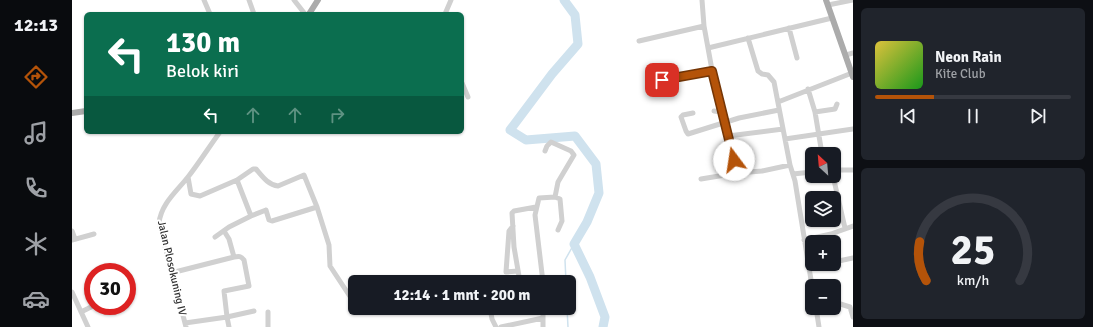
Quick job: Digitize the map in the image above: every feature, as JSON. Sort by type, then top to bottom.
[{"type":"main road","points":[[310,12],[317,0]]},
{"type":"main road","points":[[827,3],[852,75]]},
{"type":"main road","points":[[72,113],[84,111]]},
{"type":"street","points":[[204,0],[209,12]]},
{"type":"street","points":[[249,0],[253,12]]},
{"type":"street","points":[[294,0],[303,12]]},
{"type":"street","points":[[446,12],[451,0]]},
{"type":"street","points":[[702,0],[704,26],[712,71],[737,173]]},
{"type":"street","points":[[827,3],[853,0]]},
{"type":"street","points":[[708,48],[832,18]]},
{"type":"street","points":[[639,41],[704,26]]},
{"type":"street","points":[[789,28],[797,58]]},
{"type":"street","points":[[748,38],[758,70],[762,74],[772,77],[774,82],[793,174],[805,245]]},
{"type":"street","points":[[846,55],[853,53]]},
{"type":"street","points":[[662,80],[712,71]]},
{"type":"street","points":[[778,102],[808,89],[852,75]]},
{"type":"street","points":[[464,88],[468,98]]},
{"type":"street","points":[[808,89],[821,147]]},
{"type":"street","points":[[814,112],[835,108],[837,104]]},
{"type":"street","points":[[693,113],[683,115],[681,117],[688,134],[725,121],[780,110]]},
{"type":"street","points":[[714,111],[722,112]]},
{"type":"street","points":[[728,136],[783,129]]},
{"type":"street","points":[[785,138],[853,129]]},
{"type":"street","name":"Jalan Plosokuning IV","points":[[185,325],[159,223],[160,215],[169,198],[188,177],[219,134]]},
{"type":"street","points":[[545,151],[551,142],[571,151],[574,155],[558,182],[555,197]]},
{"type":"street","points":[[701,179],[737,173],[762,171],[790,165]]},
{"type":"street","points":[[188,177],[191,194],[200,196],[237,180],[255,169],[267,181],[278,186],[304,175],[317,207],[329,245],[330,266],[348,293]]},
{"type":"street","points":[[841,170],[853,170]]},
{"type":"street","points":[[793,174],[805,173]]},
{"type":"street","points":[[237,180],[251,216]]},
{"type":"street","points":[[834,183],[845,228]]},
{"type":"street","points":[[542,275],[535,215],[539,198],[555,197],[560,199],[562,218],[558,230]]},
{"type":"street","points":[[215,236],[229,227],[266,210],[269,220],[272,221],[302,213],[317,207]]},
{"type":"street","points":[[519,275],[512,213],[514,211],[536,207]]},
{"type":"street","points":[[513,226],[509,231],[506,272],[518,271]]},
{"type":"street","points":[[804,240],[831,234],[853,226]]},
{"type":"street","points":[[72,231],[74,240],[94,234]]},
{"type":"street","points":[[224,231],[229,239],[234,257]]},
{"type":"street","points":[[171,273],[239,256],[244,260],[249,286],[224,291],[229,327]]},
{"type":"street","points":[[841,261],[853,258]]},
{"type":"street","points":[[72,292],[88,327]]},
{"type":"street","points":[[841,304],[850,307],[853,317]]},
{"type":"street","points":[[185,325],[254,311]]},
{"type":"street","points":[[267,327],[268,312]]},
{"type":"street","points":[[491,315],[496,327]]},
{"type":"street","points":[[817,315],[819,327]]},
{"type":"street","points":[[501,327],[543,318],[543,327]]},
{"type":"waterway","points":[[564,0],[575,15],[578,44],[552,74],[510,130],[526,140],[575,136],[596,164],[599,193],[587,222],[574,244],[590,277],[605,317],[603,327]]},
{"type":"waterway","points":[[566,275],[565,260],[574,244]]},
{"type":"waterway","points":[[567,315],[568,327]]},
{"type":"route","points":[[662,80],[712,71],[734,160]]}]
